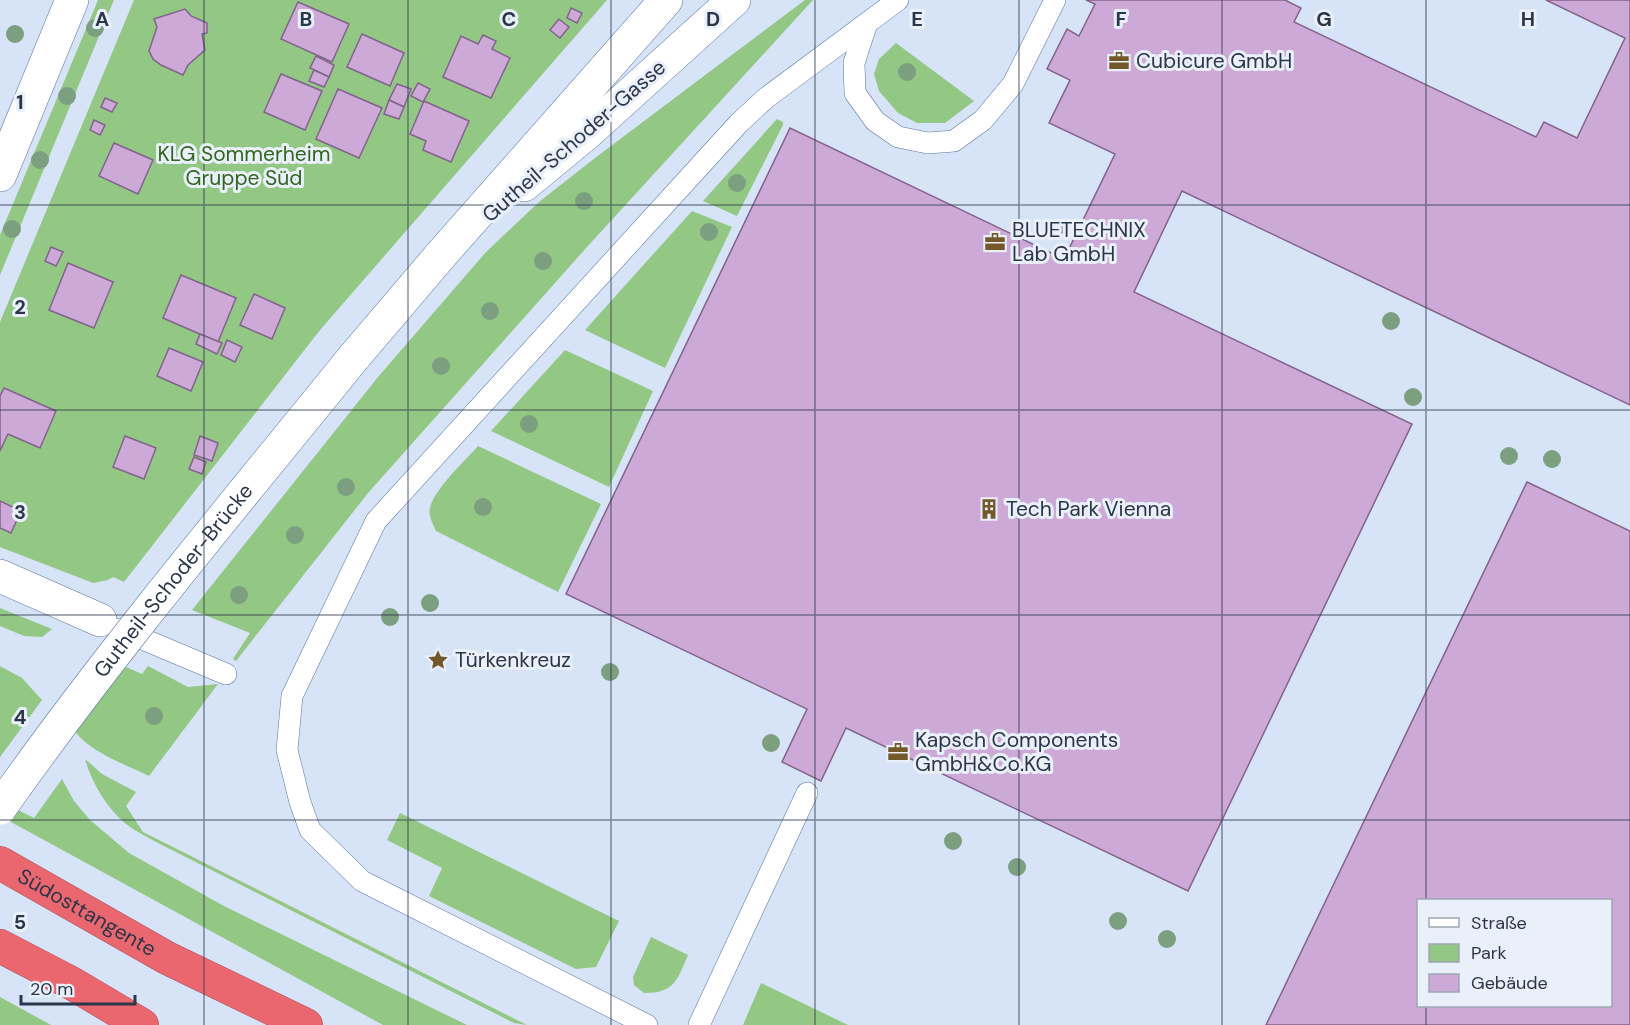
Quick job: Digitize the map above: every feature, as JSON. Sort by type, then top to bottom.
[{"type":"highway","name":"Südosttangente","points":[[0,863],[167,958],[306,1025]]},
{"type":"highway","points":[[0,946],[73,984],[142,1025]]},
{"type":"highway","points":[[167,958],[268,1025]]},
{"type":"street","points":[[0,175],[72,0]]},
{"type":"street","name":"Gutheil-Schoder-Gasse","points":[[354,357],[666,0]]},
{"type":"street","name":"Gutheil-Schoder-Gasse","points":[[440,256],[586,133],[714,12],[734,0]]},
{"type":"street","name":"Gutheil-Schoder-Brücke","points":[[0,808],[153,604],[354,357]]},
{"type":"street","points":[[0,576],[100,620]]},
{"type":"lane","points":[[647,1025],[362,881],[310,830],[300,802],[287,750],[292,696],[376,521],[739,123],[766,98],[866,26],[898,0]]},
{"type":"lane","points":[[866,26],[854,63],[855,93],[875,121],[898,137],[928,143],[954,141],[983,120],[1013,84],[1055,0]]},
{"type":"lane","points":[[100,620],[226,674]]},
{"type":"lane","points":[[699,1025],[807,793]]},
{"type":"green space","points":[[98,0],[114,0],[0,275],[0,235]]},
{"type":"green space","name":"KLG Sommerheim Gruppe Süd","points":[[134,0],[607,0],[320,330],[124,582],[113,577],[93,583],[0,547],[0,322]]},
{"type":"green space","points":[[805,0],[813,0],[587,247],[368,493],[236,661],[233,659],[250,633],[192,610],[378,377],[486,252],[539,202]]},
{"type":"green space","points":[[896,43],[974,101],[945,123],[917,123],[898,113],[879,91],[874,74],[879,59]]},
{"type":"green space","points":[[777,119],[783,122],[783,125],[737,216],[703,201]]},
{"type":"green space","points":[[692,211],[732,227],[665,368],[585,330]]},
{"type":"green space","points":[[565,350],[653,391],[609,487],[491,431]]},
{"type":"green space","points":[[478,446],[601,504],[558,592],[436,531],[430,514],[433,500],[437,492]]},
{"type":"green space","points":[[0,608],[52,629],[42,637],[24,636],[0,626]]},
{"type":"green space","points":[[101,656],[142,674],[148,666],[188,687],[218,684],[149,776],[95,749],[77,734],[71,725]]},
{"type":"green space","points":[[0,666],[22,678],[42,700],[0,757]]},
{"type":"green space","points":[[85,759],[102,774],[136,792],[126,806],[143,832],[527,1025],[514,1023],[137,831],[119,818],[101,795]]},
{"type":"green space","points":[[62,779],[74,801],[90,820],[129,853],[224,906],[467,1025],[383,1025],[0,816],[0,801],[34,818]]},
{"type":"green space","points":[[400,813],[619,921],[596,967],[576,969],[429,896],[442,868],[387,840]]},
{"type":"green space","points":[[651,937],[688,955],[677,978],[669,988],[644,993],[634,985],[633,977]]},
{"type":"green space","points":[[761,983],[848,1025],[743,1025]]},
{"type":"green space","points":[[0,997],[51,1025],[0,1025]]},
{"type":"building","name":"Tech Park Vienna","points":[[1086,0],[1285,0],[1301,8],[1294,22],[1536,137],[1544,122],[1577,138],[1625,38],[1546,0],[1630,0],[1630,405],[1182,191],[1134,292],[1412,424],[1188,891],[846,728],[821,781],[782,762],[807,709],[566,594],[790,128],[1064,259],[1115,154],[1049,123],[1070,80],[1047,69],[1067,29],[1079,36],[1095,4]]},
{"type":"building","points":[[298,2],[349,24],[332,62],[281,39]]},
{"type":"building","points":[[571,8],[582,13],[577,23],[567,18]]},
{"type":"building","points":[[185,9],[191,16],[207,23],[207,33],[202,34],[205,50],[188,65],[183,75],[161,65],[153,59],[149,51],[157,27],[154,19]]},
{"type":"building","points":[[559,19],[569,27],[560,38],[550,30]]},
{"type":"building","points":[[362,34],[404,53],[390,86],[347,67]]},
{"type":"building","points":[[483,35],[496,41],[492,49],[510,58],[491,98],[443,77],[461,36],[478,44]]},
{"type":"building","points":[[316,56],[334,65],[329,77],[310,68]]},
{"type":"building","points":[[314,70],[329,77],[324,87],[309,81]]},
{"type":"building","points":[[281,74],[322,91],[305,130],[264,112]]},
{"type":"building","points":[[418,83],[430,89],[423,102],[411,96]]},
{"type":"building","points":[[397,84],[411,89],[404,107],[389,100]]},
{"type":"building","points":[[338,89],[382,108],[359,158],[316,139]]},
{"type":"building","points":[[105,98],[117,103],[112,112],[101,107]]},
{"type":"building","points":[[389,100],[404,107],[399,119],[384,114]]},
{"type":"building","points":[[424,101],[469,121],[451,162],[423,150],[426,141],[410,134]]},
{"type":"building","points":[[94,120],[105,125],[100,135],[90,130]]},
{"type":"building","points":[[114,143],[153,160],[138,194],[99,176]]},
{"type":"building","points":[[51,247],[63,252],[56,266],[45,261]]},
{"type":"building","points":[[68,263],[113,282],[94,328],[49,310]]},
{"type":"building","points":[[181,275],[236,298],[218,342],[163,318]]},
{"type":"building","points":[[254,294],[285,308],[272,339],[240,325]]},
{"type":"building","points":[[200,334],[222,343],[217,354],[196,344]]},
{"type":"building","points":[[227,340],[242,347],[235,362],[221,355]]},
{"type":"building","points":[[169,348],[203,362],[191,391],[157,376]]},
{"type":"building","points":[[4,388],[56,411],[40,448],[8,434],[0,451],[0,396]]},
{"type":"building","points":[[125,436],[156,448],[144,479],[113,467]]},
{"type":"building","points":[[200,436],[218,443],[212,461],[194,455]]},
{"type":"building","points":[[194,457],[206,462],[202,474],[189,469]]},
{"type":"building","points":[[1527,482],[1630,531],[1630,1025],[1266,1025]]},
{"type":"building","points":[[0,501],[21,511],[11,533],[0,528]]},
{"type":"place","name":"Cubicure GmbH","points":[[1119,61]]},
{"type":"place","name":"BLUETECHNIX Lab GmbH","points":[[995,242]]},
{"type":"place","name":"Tech Park Vienna","points":[[989,509]]},
{"type":"place","name":"Türkenkreuz","points":[[438,660]]},
{"type":"place","name":"Kapsch Components GmbH&Co.KG","points":[[898,752]]}]
